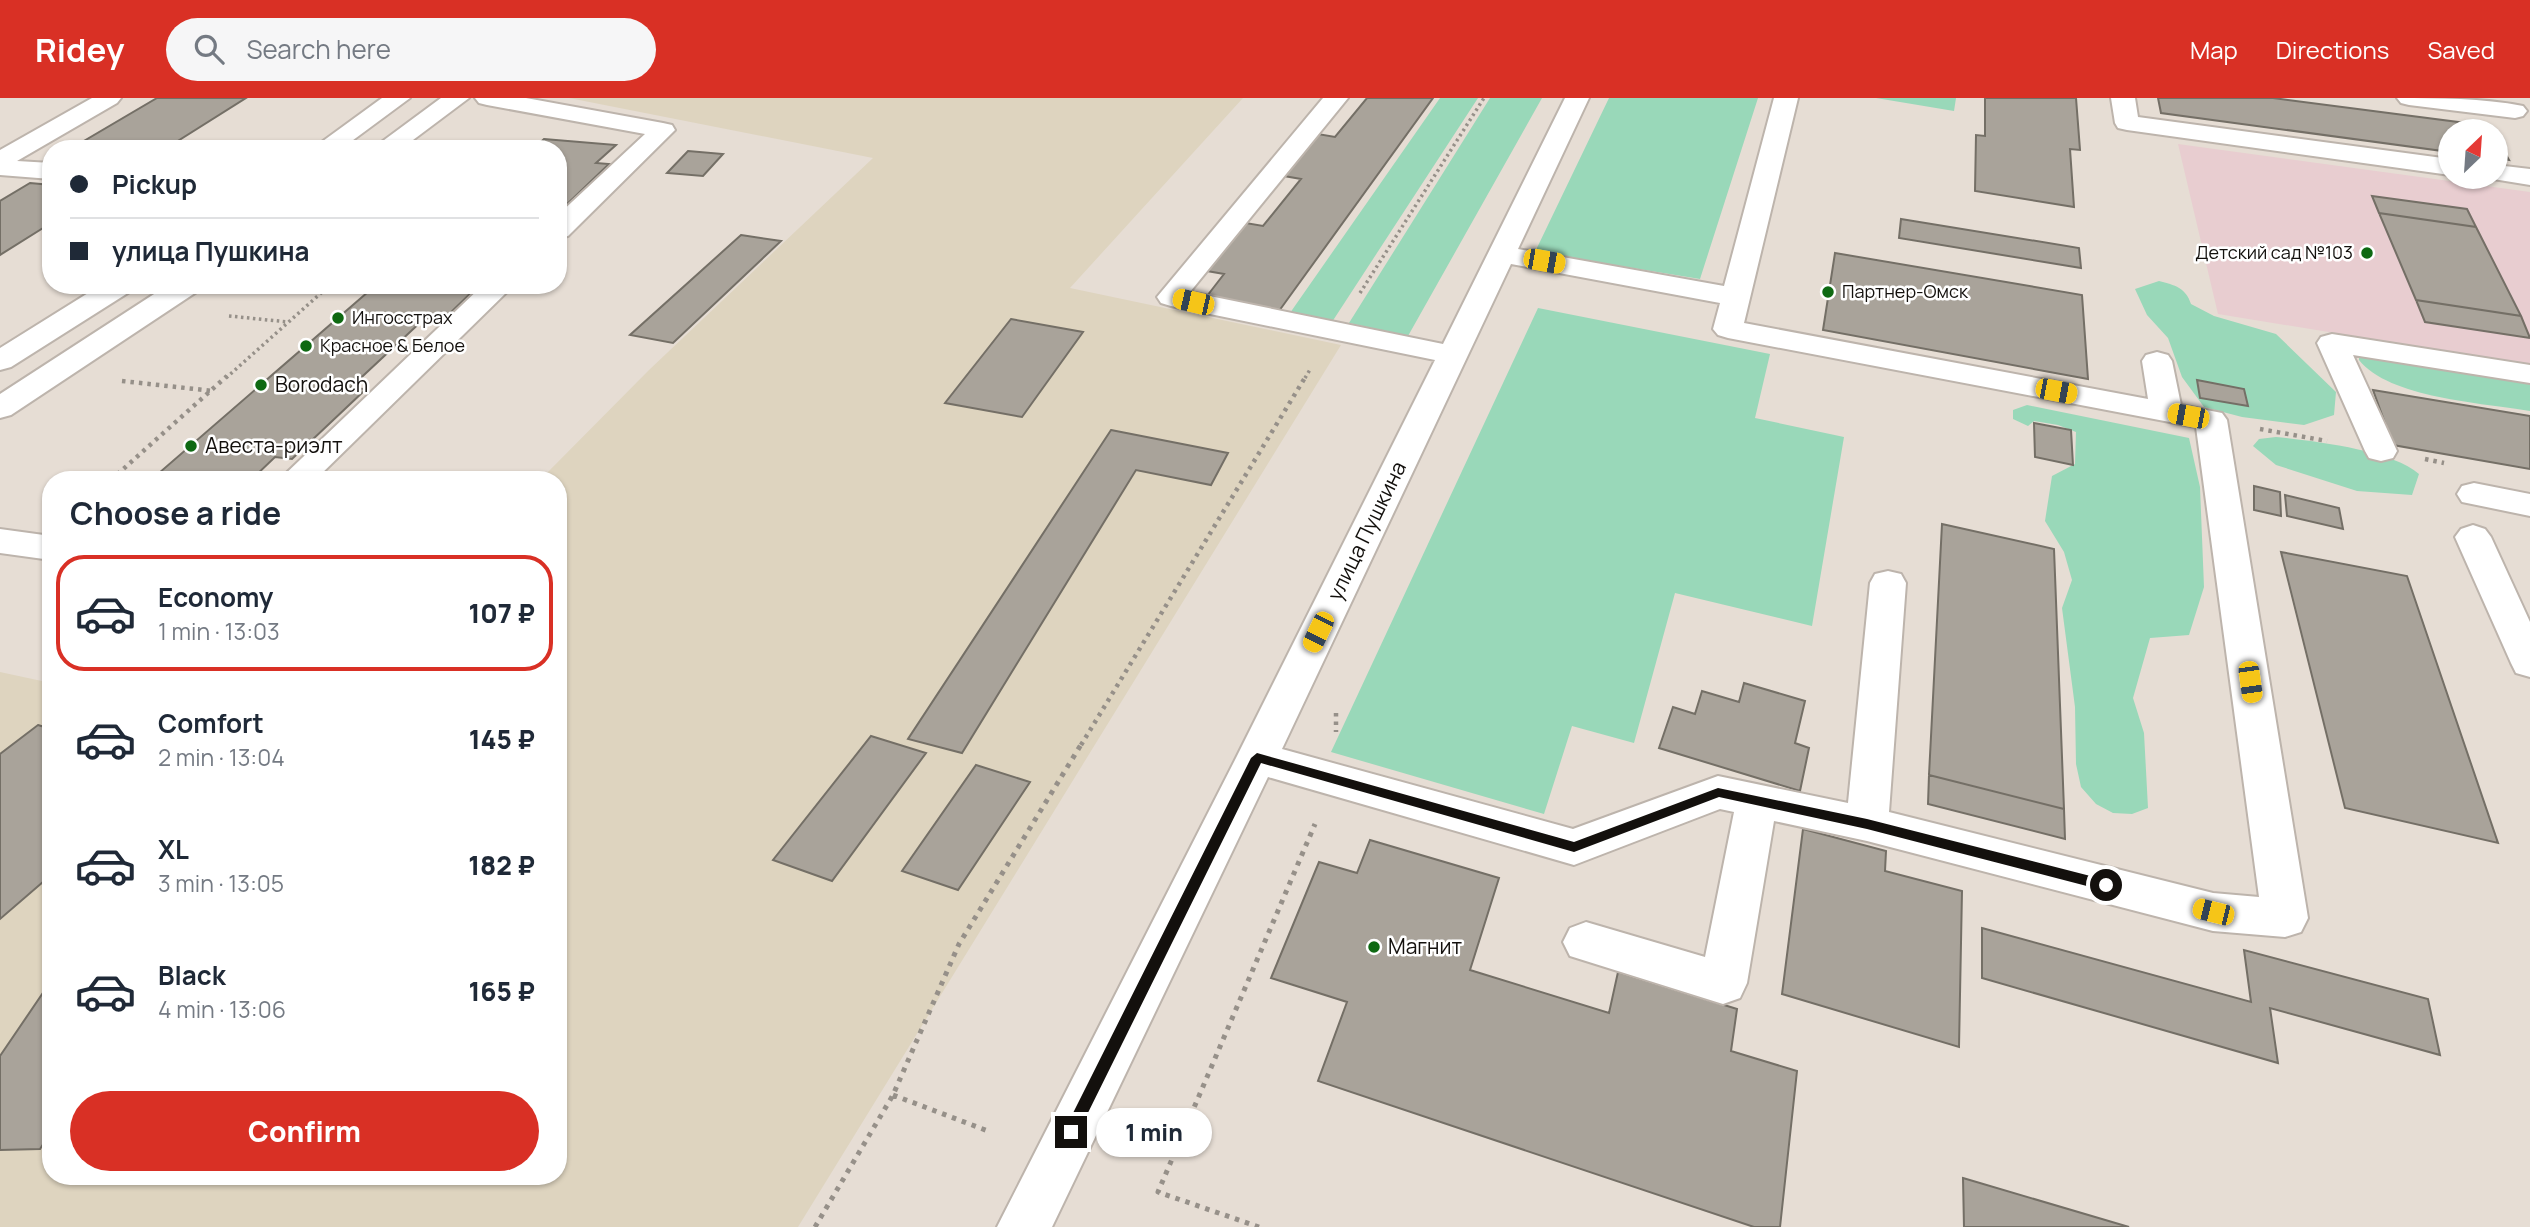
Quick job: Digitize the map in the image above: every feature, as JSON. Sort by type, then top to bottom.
[{"type":"street","points":[[0,160],[109,98]]},
{"type":"street","points":[[337,140],[398,98]]},
{"type":"street","points":[[397,140],[457,98]]},
{"type":"street","points":[[487,98],[663,130],[567,221]]},
{"type":"street","points":[[1336,98],[1171,297],[1452,355]]},
{"type":"street","name":"улица Пушкина","points":[[1024,1227],[1257,758],[1577,98]]},
{"type":"street","points":[[1257,758],[1574,847],[1718,792],[1867,824],[2213,912],[2285,919],[2211,420],[1728,329],[1786,98]]},
{"type":"street","points":[[2123,98],[2127,123],[2438,165]]},
{"type":"street","points":[[2409,98],[2515,112]]},
{"type":"street","points":[[0,167],[42,170]]},
{"type":"street","points":[[2508,174],[2530,177]]},
{"type":"street","points":[[1502,254],[1736,297]]},
{"type":"street","points":[[0,361],[107,294]]},
{"type":"street","points":[[0,408],[174,294]]},
{"type":"street","points":[[304,471],[490,294]]},
{"type":"street","points":[[2381,451],[2332,343],[2530,374]]},
{"type":"street","points":[[2157,361],[2166,411]]},
{"type":"street","points":[[2474,494],[2530,505]]},
{"type":"street","points":[[2473,537],[2530,663]]},
{"type":"street","points":[[0,541],[42,547]]},
{"type":"street","points":[[1867,824],[1888,583]]},
{"type":"street","points":[[1586,942],[1723,983],[1757,800]]},
{"type":"path","points":[[815,1227],[893,1095],[959,944],[1336,331],[1484,98]]},
{"type":"path","points":[[121,471],[320,294]]},
{"type":"path","points":[[229,316],[289,323]]},
{"type":"path","points":[[118,381],[213,391]]},
{"type":"path","points":[[2211,420],[2381,451]]},
{"type":"path","points":[[1259,1227],[1158,1192],[1334,780],[1336,710]]},
{"type":"path","points":[[893,1095],[988,1131]]},
{"type":"shaded area","points":[[569,98],[1243,98],[1070,288],[1341,345],[798,1227],[0,1227],[0,672],[42,681],[42,1185],[567,1185],[567,471],[549,471],[649,370],[873,158]]},
{"type":"shaded area","name":"Детский сад №103","points":[[2178,144],[2438,179],[2438,189],[2508,189],[2530,192],[2530,365],[2218,314]]},
{"type":"green space","points":[[1440,98],[1478,98],[1332,322],[1290,313]]},
{"type":"green space","points":[[1490,98],[1542,98],[1408,336],[1349,323]]},
{"type":"green space","points":[[1609,98],[1758,98],[1700,279],[1535,252]]},
{"type":"green space","points":[[1876,98],[1956,98],[1954,111]]},
{"type":"green space","points":[[2159,281],[2179,288],[2191,304],[2214,316],[2276,334],[2336,392],[2334,415],[2304,425],[2242,417],[2204,407],[2182,377],[2168,338],[2147,315],[2135,289]]},
{"type":"green space","points":[[1538,308],[1770,354],[1755,418],[1844,437],[1812,626],[1675,593],[1634,743],[1572,726],[1544,814],[1331,752]]},
{"type":"green space","points":[[2359,351],[2530,368],[2530,411],[2414,391],[2373,373],[2359,360]]},
{"type":"green space","points":[[2027,405],[2189,438],[2200,487],[2204,587],[2189,635],[2150,638],[2133,698],[2144,733],[2148,808],[2132,814],[2113,813],[2096,804],[2081,787],[2076,764],[2075,707],[2062,608],[2072,580],[2064,552],[2045,521],[2052,476],[2075,464],[2076,432],[2058,425],[2034,421],[2028,426],[2013,419],[2013,410]]},
{"type":"green space","points":[[2276,437],[2351,448],[2407,466],[2419,474],[2412,495],[2357,491],[2276,465],[2253,446],[2259,439]]},
{"type":"building","points":[[157,98],[246,98],[179,140],[86,140]]},
{"type":"building","points":[[1367,98],[1433,98],[1279,311],[1207,296],[1224,274],[1207,271],[1246,223],[1263,226],[1301,179],[1284,176],[1318,134],[1335,137]]},
{"type":"building","points":[[1985,98],[2076,98],[2080,150],[2070,149],[2074,207],[1975,191],[1976,135],[1985,136]]},
{"type":"building","points":[[2158,98],[2273,98],[2438,119],[2438,150],[2161,113]]},
{"type":"building","points":[[567,141],[616,145],[596,163],[609,164],[567,204]]},
{"type":"building","points":[[688,151],[723,154],[703,176],[667,173]]},
{"type":"building","points":[[30,183],[42,184],[42,229],[0,255],[0,201]]},
{"type":"building","points":[[2372,196],[2467,209],[2476,227],[2379,213]]},
{"type":"building","points":[[2379,213],[2476,227],[2521,316],[2416,300]]},
{"type":"building","points":[[1901,219],[2079,248],[2081,268],[1899,238]]},
{"type":"building","points":[[741,235],[781,241],[673,343],[630,335]]},
{"type":"building","points":[[1835,253],[2082,295],[2088,379],[1823,330]]},
{"type":"building","points":[[366,294],[470,294],[443,320],[425,318],[350,388],[366,389],[292,459],[275,457],[260,471],[161,471]]},
{"type":"building","points":[[2416,300],[2521,316],[2530,338],[2425,322]]},
{"type":"building","points":[[1011,319],[1083,332],[1022,417],[945,403]]},
{"type":"building","points":[[2197,380],[2244,389],[2248,406],[2200,398]]},
{"type":"building","points":[[2373,390],[2530,416],[2530,469],[2393,445]]},
{"type":"building","points":[[2034,423],[2071,430],[2073,465],[2035,457]]},
{"type":"building","points":[[1111,430],[1228,453],[1211,485],[1136,470],[962,753],[908,739]]},
{"type":"building","points":[[2254,486],[2280,492],[2281,516],[2254,510]]},
{"type":"building","points":[[2285,495],[2339,508],[2343,529],[2287,516]]},
{"type":"building","points":[[1942,524],[2054,549],[2064,809],[1929,775]]},
{"type":"building","points":[[2281,552],[2407,576],[2498,843],[2345,808]]},
{"type":"building","points":[[1744,683],[1805,701],[1795,743],[1809,748],[1800,791],[1659,748],[1673,707],[1695,714],[1702,691],[1739,702]]},
{"type":"building","points":[[38,725],[42,726],[42,883],[0,919],[0,754]]},
{"type":"building","points":[[871,736],[926,753],[832,881],[773,860]]},
{"type":"building","points":[[976,765],[1030,782],[958,890],[902,871]]},
{"type":"building","points":[[1929,775],[2064,809],[2065,839],[1928,804]]},
{"type":"building","points":[[1803,829],[1886,851],[1885,871],[1962,891],[1959,1047],[1782,994]]},
{"type":"building","points":[[1370,840],[1499,878],[1470,970],[1609,1013],[1618,972],[1737,1009],[1731,1051],[1797,1071],[1780,1227],[1754,1227],[1318,1081],[1347,1002],[1271,978],[1319,862],[1357,873]]},
{"type":"building","points":[[1982,928],[2251,1002],[2244,950],[2428,999],[2440,1055],[2270,1008],[2278,1063],[1982,978]]},
{"type":"building","points":[[42,994],[40,1149],[0,1150],[0,1056]]},
{"type":"building","points":[[1963,1178],[2129,1227],[1964,1227]]},
{"type":"place","name":"Детский сад №103","points":[[2367,253]]},
{"type":"place","name":"Партнер-Омск","points":[[1828,292]]},
{"type":"place","name":"Ингосстрах","points":[[338,318]]},
{"type":"place","name":"Красное & Белое","points":[[306,346]]},
{"type":"place","name":"Borodach","points":[[261,385]]},
{"type":"place","name":"Авеста-риэлт","points":[[191,446]]},
{"type":"place","name":"Магнит","points":[[1374,947]]},
{"type":"route","points":[[1071,1132],[1257,758],[1574,847],[1718,792],[1867,824],[2106,885]]}]
